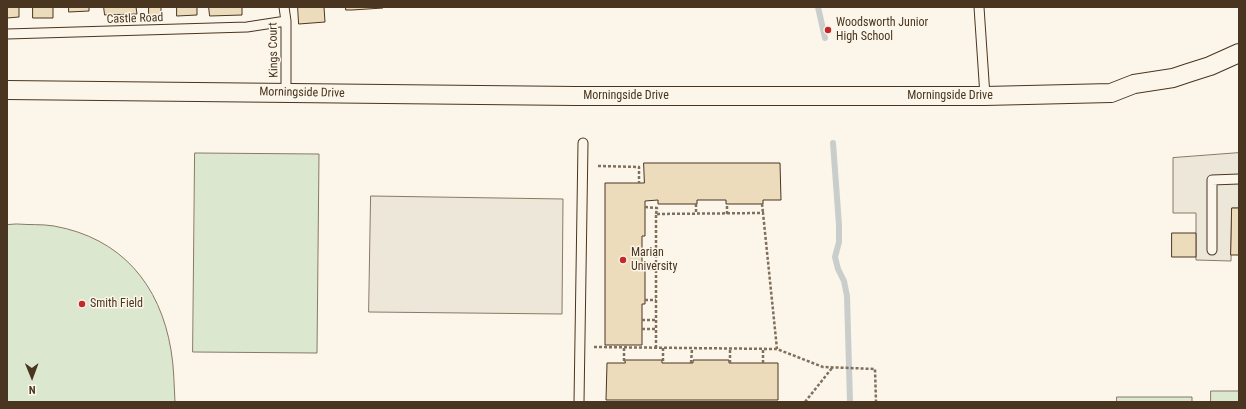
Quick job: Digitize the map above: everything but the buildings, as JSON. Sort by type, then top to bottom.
[{"type":"street","name":"Morningside Drive","points":[[7,90],[583,96],[985,96],[1111,93],[1134,84],[1172,78],[1188,73],[1210,66],[1239,53]]},
{"type":"lane","name":"Kings Court","points":[[284,7],[286,21],[286,92]]},
{"type":"lane","points":[[979,7],[985,96]]},
{"type":"lane","name":"Castle Road","points":[[7,34],[247,28],[286,21]]},
{"type":"lane","points":[[580,402],[584,143]]},
{"type":"lane","points":[[1212,250],[1212,180],[1239,179]]},
{"type":"path","points":[[583,166],[639,167],[639,183]]},
{"type":"path","points":[[696,204],[696,214]]},
{"type":"path","points":[[727,204],[727,214]]},
{"type":"path","points":[[762,204],[777,349]]},
{"type":"path","points":[[645,207],[657,208],[656,348]]},
{"type":"path","points":[[656,214],[763,214]]},
{"type":"path","points":[[645,269],[656,269]]},
{"type":"path","points":[[645,300],[656,300]]},
{"type":"path","points":[[642,320],[656,320]]},
{"type":"path","points":[[642,329],[656,329]]},
{"type":"path","points":[[580,347],[777,349],[823,367],[875,370],[876,402]]},
{"type":"path","points":[[624,348],[624,363]]},
{"type":"path","points":[[663,348],[663,363]]},
{"type":"path","points":[[691,363],[692,348]]},
{"type":"path","points":[[730,349],[730,363]]},
{"type":"path","points":[[763,349],[763,363]]},
{"type":"path","points":[[805,402],[833,368]]},
{"type":"green space","points":[[195,153],[319,154],[317,353],[193,352]]},
{"type":"green space","name":"Smith Field","points":[[7,225],[49,225],[78,232],[99,241],[118,253],[134,268],[147,285],[158,304],[166,326],[172,356],[175,402],[7,402]]},
{"type":"green space","points":[[1211,391],[1239,391],[1239,402],[1211,402]]},
{"type":"green space","points":[[1117,397],[1192,397],[1192,402],[1117,402]]},
{"type":"shaded area","points":[[1239,153],[1239,208],[1232,208],[1231,261],[1196,260],[1196,213],[1173,213],[1173,158]]},
{"type":"shaded area","points":[[371,196],[563,199],[562,314],[369,312]]},
{"type":"waterway","points":[[818,7],[825,38]]},
{"type":"waterway","points":[[833,143],[839,225],[839,242],[835,257],[838,269],[844,281],[847,296],[850,402]]},
{"type":"place","name":"Woodsworth Junior High School","points":[[828,30]]},
{"type":"place","name":"Marian University","points":[[623,260]]},
{"type":"place","name":"Smith Field","points":[[82,304]]}]
